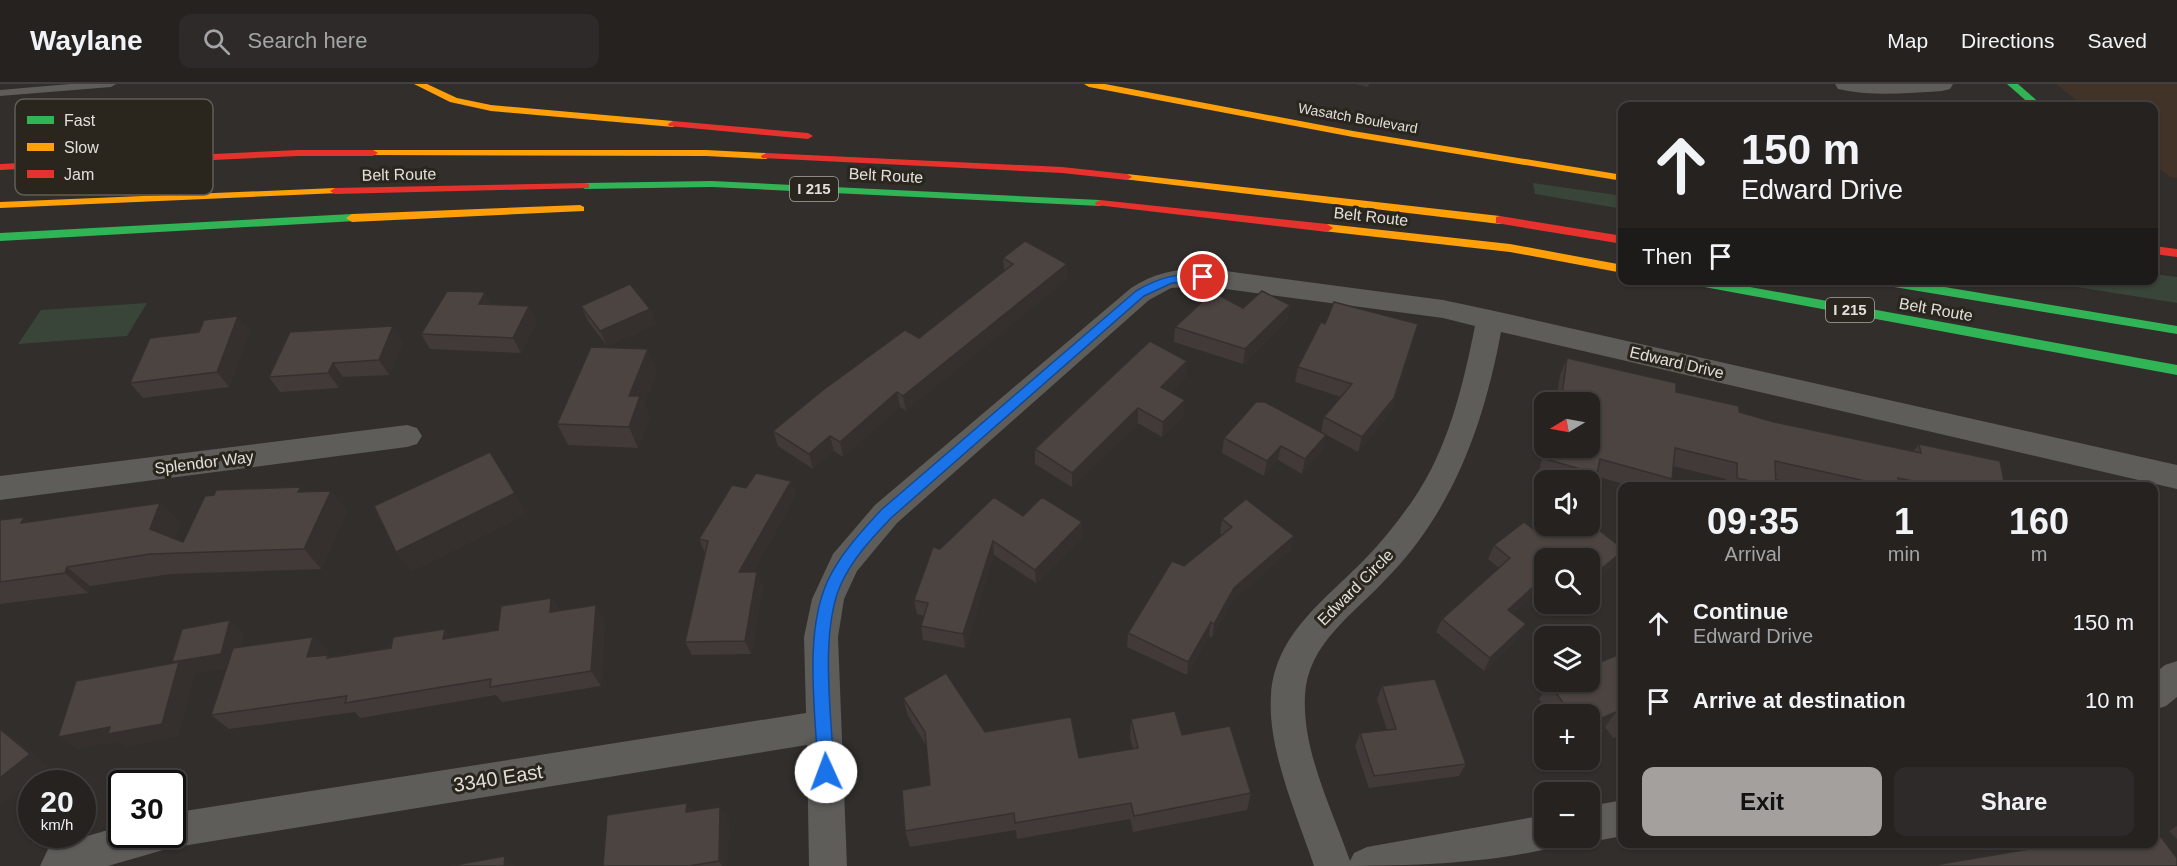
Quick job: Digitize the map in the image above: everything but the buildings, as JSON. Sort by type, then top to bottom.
[{"type":"main road","points":[[419,84],[454,100],[491,108],[821,137]]},
{"type":"main road","name":"Wasatch Boulevard","points":[[1089,84],[1353,134],[1618,177]]},
{"type":"main road","points":[[2012,84],[2033,102]]},
{"type":"main road","name":"Belt Route","points":[[213,157],[298,153],[706,153],[1062,170],[1496,219],[1618,239]]},
{"type":"main road","points":[[1031,154],[1281,184],[1496,219]]},
{"type":"main road","name":"Belt Route","points":[[0,167],[15,166]]},
{"type":"main road","name":"Belt Route","points":[[0,205],[295,192],[712,184],[1083,201],[1510,248],[1618,268]]},
{"type":"main road","points":[[815,203],[1083,201]]},
{"type":"main road","points":[[0,237],[270,221],[591,209]]},
{"type":"main road","points":[[2158,251],[2177,253]]},
{"type":"main road","name":"Belt Route","points":[[1715,285],[2177,370]]},
{"type":"main road","name":"Belt Route","points":[[1906,285],[2177,330]]},
{"type":"street","points":[[1845,84],[1889,87],[1942,84]]},
{"type":"street","name":"Edward Drive","points":[[824,726],[821,646],[824,619],[835,581],[857,545],[886,514],[1140,294],[1160,282],[1172,279],[1203,277],[1354,296],[1490,319],[2177,477]]},
{"type":"street","name":"Edward Circle","points":[[1333,866],[1290,724],[1288,697],[1295,659],[1314,628],[1374,571],[1401,539],[1445,475],[1472,407],[1490,319]]},
{"type":"street","name":"Splendor Way","points":[[0,488],[407,436]]},
{"type":"street","points":[[2158,692],[2177,676]]},
{"type":"street","points":[[824,726],[828,866]]},
{"type":"street","name":"3340 East","points":[[186,829],[824,726]]},
{"type":"street","points":[[1600,822],[1618,819]]},
{"type":"street","points":[[1366,866],[1534,834]]},
{"type":"street","points":[[61,863],[112,848]]},
{"type":"lane","points":[[0,93],[111,84]]},
{"type":"shaded area","points":[[2056,84],[2177,84],[2177,178],[2170,177],[2158,167],[2158,102],[2079,102]]},
{"type":"green space","points":[[1533,183],[1618,195],[1618,208],[1535,194]]},
{"type":"green space","points":[[2158,275],[2177,277],[2177,303],[2064,285],[2158,285]]},
{"type":"green space","points":[[147,303],[127,336],[18,344],[41,310]]},
{"type":"traffic: fast","points":[[2012,84],[2033,102]]},
{"type":"traffic: fast","points":[[585,186],[712,184],[1100,203]]},
{"type":"traffic: fast","points":[[0,237],[352,218]]},
{"type":"traffic: fast","points":[[1715,285],[2177,370]]},
{"type":"traffic: fast","points":[[1906,285],[2177,330]]},
{"type":"traffic: slow","points":[[419,84],[454,100],[491,108],[673,124]]},
{"type":"traffic: slow","points":[[1089,84],[1353,134],[1618,177]]},
{"type":"traffic: slow","points":[[373,153],[706,153],[766,156]]},
{"type":"traffic: slow","points":[[1127,177],[1500,220]]},
{"type":"traffic: slow","points":[[0,205],[335,191]]},
{"type":"traffic: slow","points":[[352,218],[580,209]]},
{"type":"traffic: slow","points":[[1327,228],[1510,248],[1618,268]]},
{"type":"traffic: jam","points":[[673,124],[808,136]]},
{"type":"traffic: jam","points":[[213,157],[298,153],[373,153]]},
{"type":"traffic: jam","points":[[766,156],[1062,170],[1127,177]]},
{"type":"traffic: jam","points":[[0,167],[15,166]]},
{"type":"traffic: jam","points":[[335,191],[585,186]]},
{"type":"traffic: jam","points":[[1100,203],[1327,228]]},
{"type":"traffic: jam","points":[[1500,220],[1618,239]]},
{"type":"traffic: jam","points":[[2158,251],[2177,253]]},
{"type":"route","points":[[826,772],[821,637],[828,599],[835,581],[857,545],[886,514],[1149,287],[1182,277],[1203,277]]}]
